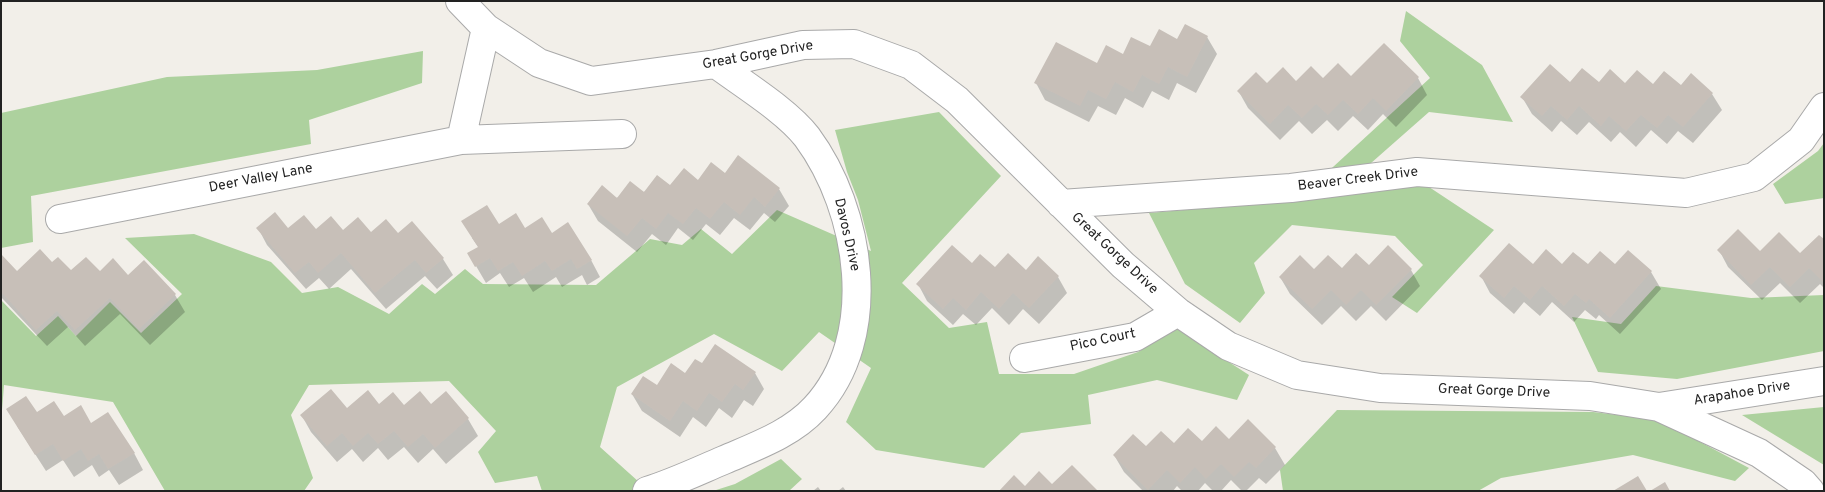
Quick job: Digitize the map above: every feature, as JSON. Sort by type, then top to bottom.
[{"type":"street","name":"Great Gorge Drive","points":[[460,1],[486,28],[539,63],[591,80],[716,64],[803,46],[854,44],[911,65],[957,100],[1123,265],[1178,312],[1228,346],[1297,375],[1380,388],[1590,396],[1660,408],[1759,453],[1803,483],[1810,491]]},
{"type":"street","points":[[461,140],[486,28]]},
{"type":"street","name":"Davos Drive","points":[[664,488],[791,428],[815,408],[838,378],[851,337],[857,304],[854,255],[841,204],[824,164],[806,136],[779,111],[716,64]]},
{"type":"street","name":"Beaver Creek Drive","points":[[1061,204],[1291,188],[1417,172],[1686,193],[1754,177],[1801,140],[1824,107]]},
{"type":"street","name":"Deer Valley Lane","points":[[60,219],[461,140],[622,134]]},
{"type":"street","name":"Pico Court","points":[[1024,358],[1135,337],[1178,312]]},
{"type":"street","name":"Arapahoe Drive","points":[[1660,408],[1824,381]]},
{"type":"green space","points":[[1406,11],[1482,65],[1513,122],[1429,112],[1337,193],[1426,185],[1494,230],[1417,313],[1392,297],[1423,265],[1395,236],[1292,225],[1254,263],[1265,293],[1240,323],[1185,284],[1149,213],[1297,200],[1430,78],[1400,41]]},
{"type":"green space","points":[[423,51],[422,83],[309,120],[311,144],[31,196],[33,242],[1,248],[1,113],[167,77],[317,70]]},
{"type":"green space","points":[[939,112],[1001,176],[902,283],[949,328],[987,322],[999,374],[1074,374],[1138,352],[1176,328],[1249,375],[1237,400],[1157,380],[1088,395],[1091,424],[1021,433],[984,468],[876,450],[846,422],[871,368],[819,332],[782,371],[714,334],[617,387],[600,447],[649,491],[542,491],[537,476],[495,483],[478,452],[496,431],[449,381],[309,385],[291,415],[313,478],[304,491],[165,491],[113,402],[4,385],[1,423],[1,300],[36,336],[58,316],[76,336],[110,302],[141,333],[182,294],[125,238],[194,234],[271,262],[302,293],[338,287],[389,314],[422,284],[435,294],[465,269],[483,284],[596,285],[650,239],[682,245],[701,229],[732,254],[777,210],[871,251],[858,200],[847,172],[835,130]]},
{"type":"green space","points":[[1824,143],[1824,198],[1785,204],[1773,184],[1818,151]]},
{"type":"green space","points":[[1656,286],[1751,298],[1824,295],[1824,351],[1677,379],[1598,372],[1572,317],[1621,324]]},
{"type":"green space","points":[[1824,407],[1824,465],[1742,415]]},
{"type":"green space","points":[[1337,410],[1593,412],[1659,420],[1749,468],[1735,481],[1633,455],[1501,478],[1478,491],[1283,491],[1280,470]]},
{"type":"green space","points":[[781,459],[802,479],[789,491],[713,491],[735,484]]},
{"type":"building","points":[[1185,24],[1208,36],[1187,77],[1168,67],[1159,84],[1142,75],[1133,92],[1115,82],[1106,99],[1088,90],[1080,106],[1034,83],[1056,42],[1097,63],[1106,45],[1123,54],[1131,37],[1150,46],[1159,29],[1177,39]]},
{"type":"building","points":[[1384,43],[1419,77],[1386,111],[1373,98],[1358,114],[1343,100],[1328,115],[1316,104],[1302,118],[1288,105],[1270,124],[1237,91],[1256,72],[1267,83],[1283,67],[1296,81],[1311,66],[1323,78],[1338,63],[1351,76]]},
{"type":"building","points":[[1550,64],[1570,82],[1582,68],[1599,82],[1610,69],[1625,83],[1637,70],[1653,84],[1664,71],[1681,85],[1691,73],[1713,93],[1683,127],[1668,115],[1657,128],[1641,115],[1626,131],[1609,116],[1601,126],[1579,106],[1567,120],[1551,106],[1542,116],[1520,97]]},
{"type":"building","points":[[738,155],[780,188],[765,207],[754,197],[740,215],[724,202],[710,219],[696,208],[683,224],[668,213],[656,229],[642,218],[627,236],[587,204],[602,185],[617,198],[630,181],[644,192],[657,175],[670,185],[684,168],[698,180],[711,162],[725,173]]},
{"type":"building","points":[[487,205],[499,224],[516,213],[525,228],[542,217],[552,233],[568,222],[592,260],[577,269],[571,259],[552,271],[545,261],[522,276],[513,262],[498,271],[490,258],[475,267],[467,253],[478,247],[461,221]]},
{"type":"building","points":[[275,212],[288,228],[304,215],[316,229],[331,216],[343,230],[358,217],[371,232],[386,219],[398,233],[412,221],[444,258],[426,273],[415,260],[375,293],[341,253],[318,273],[309,262],[295,273],[256,228]]},
{"type":"building","points":[[1738,229],[1760,251],[1779,232],[1800,253],[1819,235],[1824,239],[1824,283],[1809,268],[1790,287],[1770,267],[1751,285],[1717,250]]},
{"type":"building","points":[[1509,243],[1533,264],[1546,249],[1562,264],[1573,252],[1588,264],[1600,251],[1615,264],[1628,250],[1652,271],[1610,318],[1589,299],[1586,303],[1575,294],[1564,306],[1542,286],[1530,300],[1514,286],[1504,298],[1479,276]]},
{"type":"building","points":[[952,245],[972,263],[980,254],[995,267],[1008,253],[1026,270],[1038,256],[1059,276],[1029,308],[1013,293],[999,309],[981,292],[966,310],[953,298],[943,309],[916,284]]},
{"type":"building","points":[[1388,245],[1412,269],[1376,305],[1361,290],[1346,305],[1331,290],[1312,309],[1279,277],[1300,255],[1314,269],[1328,255],[1342,268],[1356,253],[1369,265]]},
{"type":"building","points":[[40,249],[52,262],[58,257],[71,270],[86,257],[100,271],[113,258],[128,275],[144,260],[176,294],[139,329],[110,298],[75,330],[57,311],[36,330],[1,292],[1,254],[17,271]]},
{"type":"building","points":[[715,344],[756,372],[743,390],[735,384],[722,402],[709,393],[697,411],[683,401],[670,421],[631,394],[643,376],[657,385],[671,363],[685,373],[695,359],[702,363]]},
{"type":"building","points":[[331,389],[347,408],[368,390],[379,404],[393,392],[404,405],[420,391],[431,404],[446,391],[469,418],[435,448],[423,434],[408,447],[394,431],[378,444],[368,433],[353,446],[342,433],[327,446],[300,415]]},
{"type":"building","points":[[26,396],[37,412],[54,401],[64,416],[81,405],[91,423],[108,412],[135,453],[108,469],[99,454],[88,461],[81,449],[63,461],[53,444],[35,455],[6,409]]},
{"type":"building","points":[[1248,419],[1276,447],[1256,468],[1249,462],[1234,477],[1221,464],[1206,479],[1195,467],[1180,483],[1167,470],[1148,490],[1113,455],[1133,434],[1146,446],[1161,431],[1174,443],[1188,428],[1202,441],[1216,426],[1229,439]]},
{"type":"building","points":[[1072,465],[1098,491],[999,491],[1014,475],[1025,486],[1039,471],[1052,484]]},
{"type":"building","points":[[1638,476],[1647,491],[1613,491]]},
{"type":"building","points":[[1665,482],[1670,491],[1650,491]]}]
